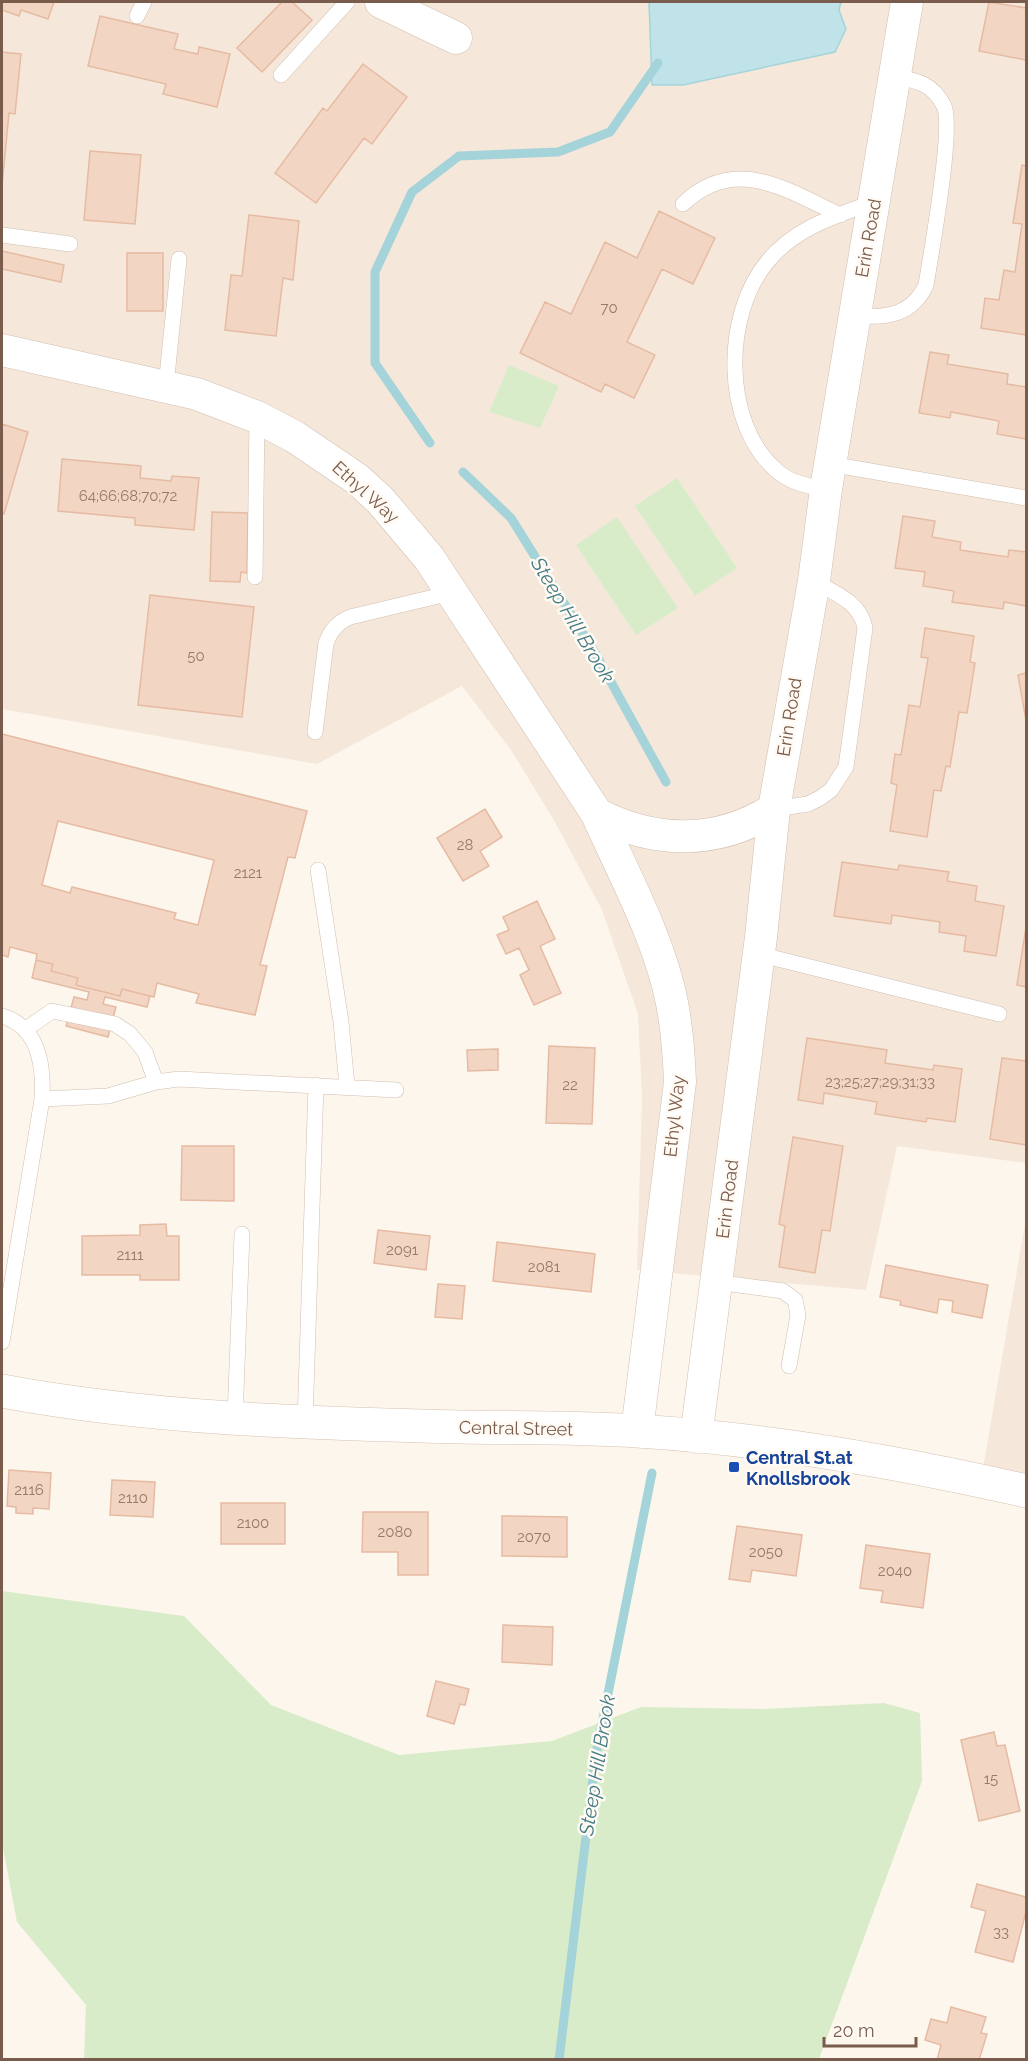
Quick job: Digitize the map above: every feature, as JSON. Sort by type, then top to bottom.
[{"type":"main road","name":"Central Street","points":[[2,1391],[117,1410],[235,1419],[637,1431],[870,1459],[1026,1491]]},
{"type":"street","points":[[381,2],[456,38]]},
{"type":"street","name":"Erin Road","points":[[696,1437],[758,954],[774,809],[814,581],[828,477],[907,2]]},
{"type":"street","name":"Ethyl Way","points":[[2,350],[197,394],[257,417],[330,459],[380,500],[429,558],[597,814],[648,931],[672,1001],[678,1040],[680,1082],[637,1431]]},
{"type":"street","points":[[597,814],[619,825],[658,835],[679,837],[722,832],[758,819],[774,809]]},
{"type":"lane","points":[[136,16],[144,2]]},
{"type":"lane","points":[[281,75],[347,2]]},
{"type":"lane","points":[[855,315],[882,317],[900,313],[914,304],[926,285],[947,115],[930,87],[921,81],[895,77]]},
{"type":"lane","points":[[683,204],[704,187],[743,178],[768,182],[840,215]]},
{"type":"lane","points":[[874,202],[808,228],[787,242],[768,261],[753,281],[743,304],[735,347],[738,396],[755,446],[777,471],[803,485],[828,477],[1026,498]]},
{"type":"lane","points":[[2,235],[70,244]]},
{"type":"lane","points":[[166,386],[179,259]]},
{"type":"lane","points":[[255,577],[257,417]]},
{"type":"lane","points":[[774,809],[808,804],[820,798],[831,790],[846,767],[865,628],[862,615],[855,605],[814,581]]},
{"type":"lane","points":[[315,732],[326,643],[339,622],[451,593]]},
{"type":"lane","points":[[318,870],[341,1022],[347,1086]]},
{"type":"lane","points":[[758,954],[999,1014]]},
{"type":"lane","points":[[26,1029],[52,1011],[116,1024],[138,1042],[156,1082]]},
{"type":"lane","points":[[2,1016],[26,1029],[36,1044],[41,1060],[42,1099],[2,1342]]},
{"type":"lane","points":[[42,1099],[108,1096],[156,1082],[179,1079],[396,1090]]},
{"type":"lane","points":[[305,1422],[316,1085]]},
{"type":"lane","points":[[235,1419],[242,1234]]},
{"type":"lane","points":[[716,1282],[783,1291],[795,1300],[798,1315],[789,1366]]},
{"type":"shaded area","points":[[2,2],[1026,2],[1026,1163],[897,1146],[866,1290],[637,1270],[642,1098],[638,1014],[602,910],[555,822],[511,750],[462,686],[317,764],[2,709]]},
{"type":"shaded area","points":[[1026,1218],[1026,1491],[981,1480]]},
{"type":"green space","points":[[509,365],[559,386],[540,428],[489,412]]},
{"type":"green space","points":[[677,478],[737,568],[695,596],[635,506]]},
{"type":"green space","points":[[617,517],[678,608],[636,635],[576,545]]},
{"type":"green space","points":[[2,1591],[184,1616],[271,1705],[399,1755],[552,1741],[641,1707],[764,1709],[884,1703],[920,1713],[922,1781],[819,2059],[84,2059],[86,2005],[17,1922],[2,1843]]},
{"type":"water","points":[[649,2],[841,2],[839,10],[846,29],[835,52],[683,85],[652,85]]},
{"type":"building","points":[[2,2],[54,2],[48,19],[21,10],[19,16],[2,10]]},
{"type":"building","points":[[282,2],[292,2],[312,20],[262,72],[237,48]]},
{"type":"building","points":[[989,2],[1026,8],[1026,60],[979,51]]},
{"type":"building","points":[[100,16],[178,34],[174,49],[198,54],[199,47],[230,54],[217,107],[163,94],[166,84],[88,66]]},
{"type":"building","points":[[2,52],[21,54],[15,114],[9,113],[2,186]]},
{"type":"building","points":[[363,64],[407,97],[372,144],[364,138],[316,203],[275,173],[323,108],[327,111]]},
{"type":"building","points":[[90,151],[141,155],[135,224],[84,220]]},
{"type":"building","points":[[1022,165],[1026,166],[1026,335],[981,328],[985,298],[999,300],[1004,270],[1015,272],[1022,224],[1013,223]]},
{"type":"building","points":[[659,211],[715,238],[693,284],[662,269],[627,342],[655,355],[634,398],[605,384],[601,392],[520,353],[545,302],[571,314],[605,242],[637,258]]},
{"type":"building","points":[[249,215],[299,221],[293,280],[283,278],[276,336],[225,330],[231,275],[242,276]]},
{"type":"building","points":[[2,251],[64,265],[61,282],[2,269]]},
{"type":"building","points":[[127,253],[163,253],[163,311],[127,311]]},
{"type":"building","points":[[930,352],[949,355],[947,364],[1008,374],[1007,384],[1026,387],[1026,439],[997,434],[999,421],[951,412],[950,418],[919,413]]},
{"type":"building","points":[[2,424],[28,432],[4,514],[2,513]]},
{"type":"building","points":[[62,459],[141,466],[140,478],[171,481],[172,476],[199,478],[194,530],[135,525],[135,518],[58,511]]},
{"type":"building","points":[[212,512],[248,513],[247,573],[241,572],[240,582],[210,581]]},
{"type":"building","points":[[903,516],[935,521],[932,537],[961,542],[960,550],[1008,557],[1009,550],[1026,552],[1026,606],[1004,602],[1003,609],[952,602],[954,591],[923,586],[925,572],[895,568]]},
{"type":"building","points":[[150,595],[254,607],[242,717],[138,705]]},
{"type":"building","points":[[925,628],[974,636],[970,662],[975,663],[967,713],[959,712],[950,767],[946,766],[941,791],[934,790],[927,837],[890,831],[897,785],[891,783],[895,754],[901,755],[909,705],[920,707],[928,658],[921,657]]},
{"type":"building","points":[[1026,673],[1026,720],[1018,675]]},
{"type":"building","points":[[2,734],[307,811],[295,858],[288,857],[260,965],[267,966],[255,1015],[196,1003],[199,994],[157,983],[154,997],[122,989],[120,996],[76,985],[78,978],[51,971],[53,964],[36,960],[37,954],[10,947],[8,957],[2,955]],"holes":[[[58,821],[214,860],[198,925],[174,919],[176,913],[72,887],[70,893],[42,885]]]},
{"type":"building","points":[[485,809],[502,837],[480,851],[489,866],[463,881],[437,838]]},
{"type":"building","points":[[842,862],[898,870],[899,865],[949,872],[947,881],[977,886],[975,901],[1004,906],[996,956],[964,951],[966,936],[939,932],[940,922],[892,915],[891,924],[834,916]]},
{"type":"building","points":[[537,901],[555,939],[540,946],[561,993],[534,1005],[520,975],[529,970],[519,948],[506,954],[497,935],[509,930],[503,917]]},
{"type":"building","points":[[1026,927],[1026,987],[1017,985]]},
{"type":"building","points":[[36,960],[53,964],[51,971],[78,978],[76,985],[120,996],[122,989],[150,996],[147,1007],[105,997],[103,1004],[116,1007],[108,1037],[66,1026],[74,997],[87,1000],[89,992],[32,978]]},
{"type":"building","points":[[807,1038],[887,1050],[885,1063],[933,1070],[934,1065],[962,1069],[955,1122],[927,1118],[926,1122],[875,1114],[877,1102],[824,1093],[823,1104],[798,1100]]},
{"type":"building","points":[[549,1046],[595,1048],[592,1124],[546,1123]]},
{"type":"building","points":[[498,1049],[498,1070],[468,1071],[467,1050]]},
{"type":"building","points":[[1002,1058],[1026,1061],[1026,1145],[990,1139]]},
{"type":"building","points":[[793,1137],[843,1146],[830,1231],[822,1230],[815,1273],[779,1267],[785,1226],[779,1224]]},
{"type":"building","points":[[182,1146],[234,1146],[234,1201],[181,1200]]},
{"type":"building","points":[[166,1224],[167,1236],[179,1236],[179,1280],[140,1280],[140,1275],[82,1275],[82,1236],[140,1235],[140,1225]]},
{"type":"building","points":[[378,1230],[430,1236],[426,1270],[374,1263]]},
{"type":"building","points":[[497,1242],[595,1254],[591,1292],[493,1281]]},
{"type":"building","points":[[886,1265],[988,1285],[982,1318],[952,1312],[953,1301],[939,1299],[937,1313],[900,1305],[901,1301],[880,1297]]},
{"type":"building","points":[[438,1284],[465,1286],[462,1319],[435,1317]]},
{"type":"building","points":[[9,1470],[51,1473],[49,1509],[33,1508],[33,1514],[16,1513],[16,1507],[7,1506]]},
{"type":"building","points":[[112,1480],[155,1482],[153,1517],[110,1515]]},
{"type":"building","points":[[221,1503],[285,1503],[285,1544],[221,1544]]},
{"type":"building","points":[[363,1512],[428,1512],[428,1575],[398,1575],[398,1552],[362,1552]]},
{"type":"building","points":[[502,1516],[567,1517],[567,1557],[502,1556]]},
{"type":"building","points":[[737,1526],[802,1535],[796,1576],[752,1570],[750,1582],[729,1579]]},
{"type":"building","points":[[866,1545],[930,1554],[923,1608],[881,1602],[883,1591],[860,1588]]},
{"type":"building","points":[[503,1625],[553,1627],[552,1665],[502,1662]]},
{"type":"building","points":[[436,1681],[469,1689],[465,1705],[460,1704],[454,1724],[427,1716]]},
{"type":"building","points":[[994,1732],[997,1746],[1005,1745],[1020,1811],[979,1821],[961,1740]]},
{"type":"building","points":[[977,1884],[1026,1897],[1026,1912],[1013,1962],[975,1952],[986,1911],[971,1907]]},
{"type":"building","points":[[951,2007],[986,2017],[981,2033],[987,2034],[979,2060],[937,2060],[941,2045],[925,2040],[931,2019],[947,2023]]},
{"type":"waterway","name":"Steep Hill Brook","points":[[430,443],[375,363],[375,272],[412,192],[459,156],[558,152],[610,132],[658,63]]},
{"type":"waterway","name":"Steep Hill Brook","points":[[463,472],[511,518],[595,653],[666,782]]},
{"type":"waterway","name":"Steep Hill Brook","points":[[559,2060],[596,1754],[652,1473]]},
{"type":"place","name":"Central St.at Knollsbrook","points":[[734,1467]]}]
